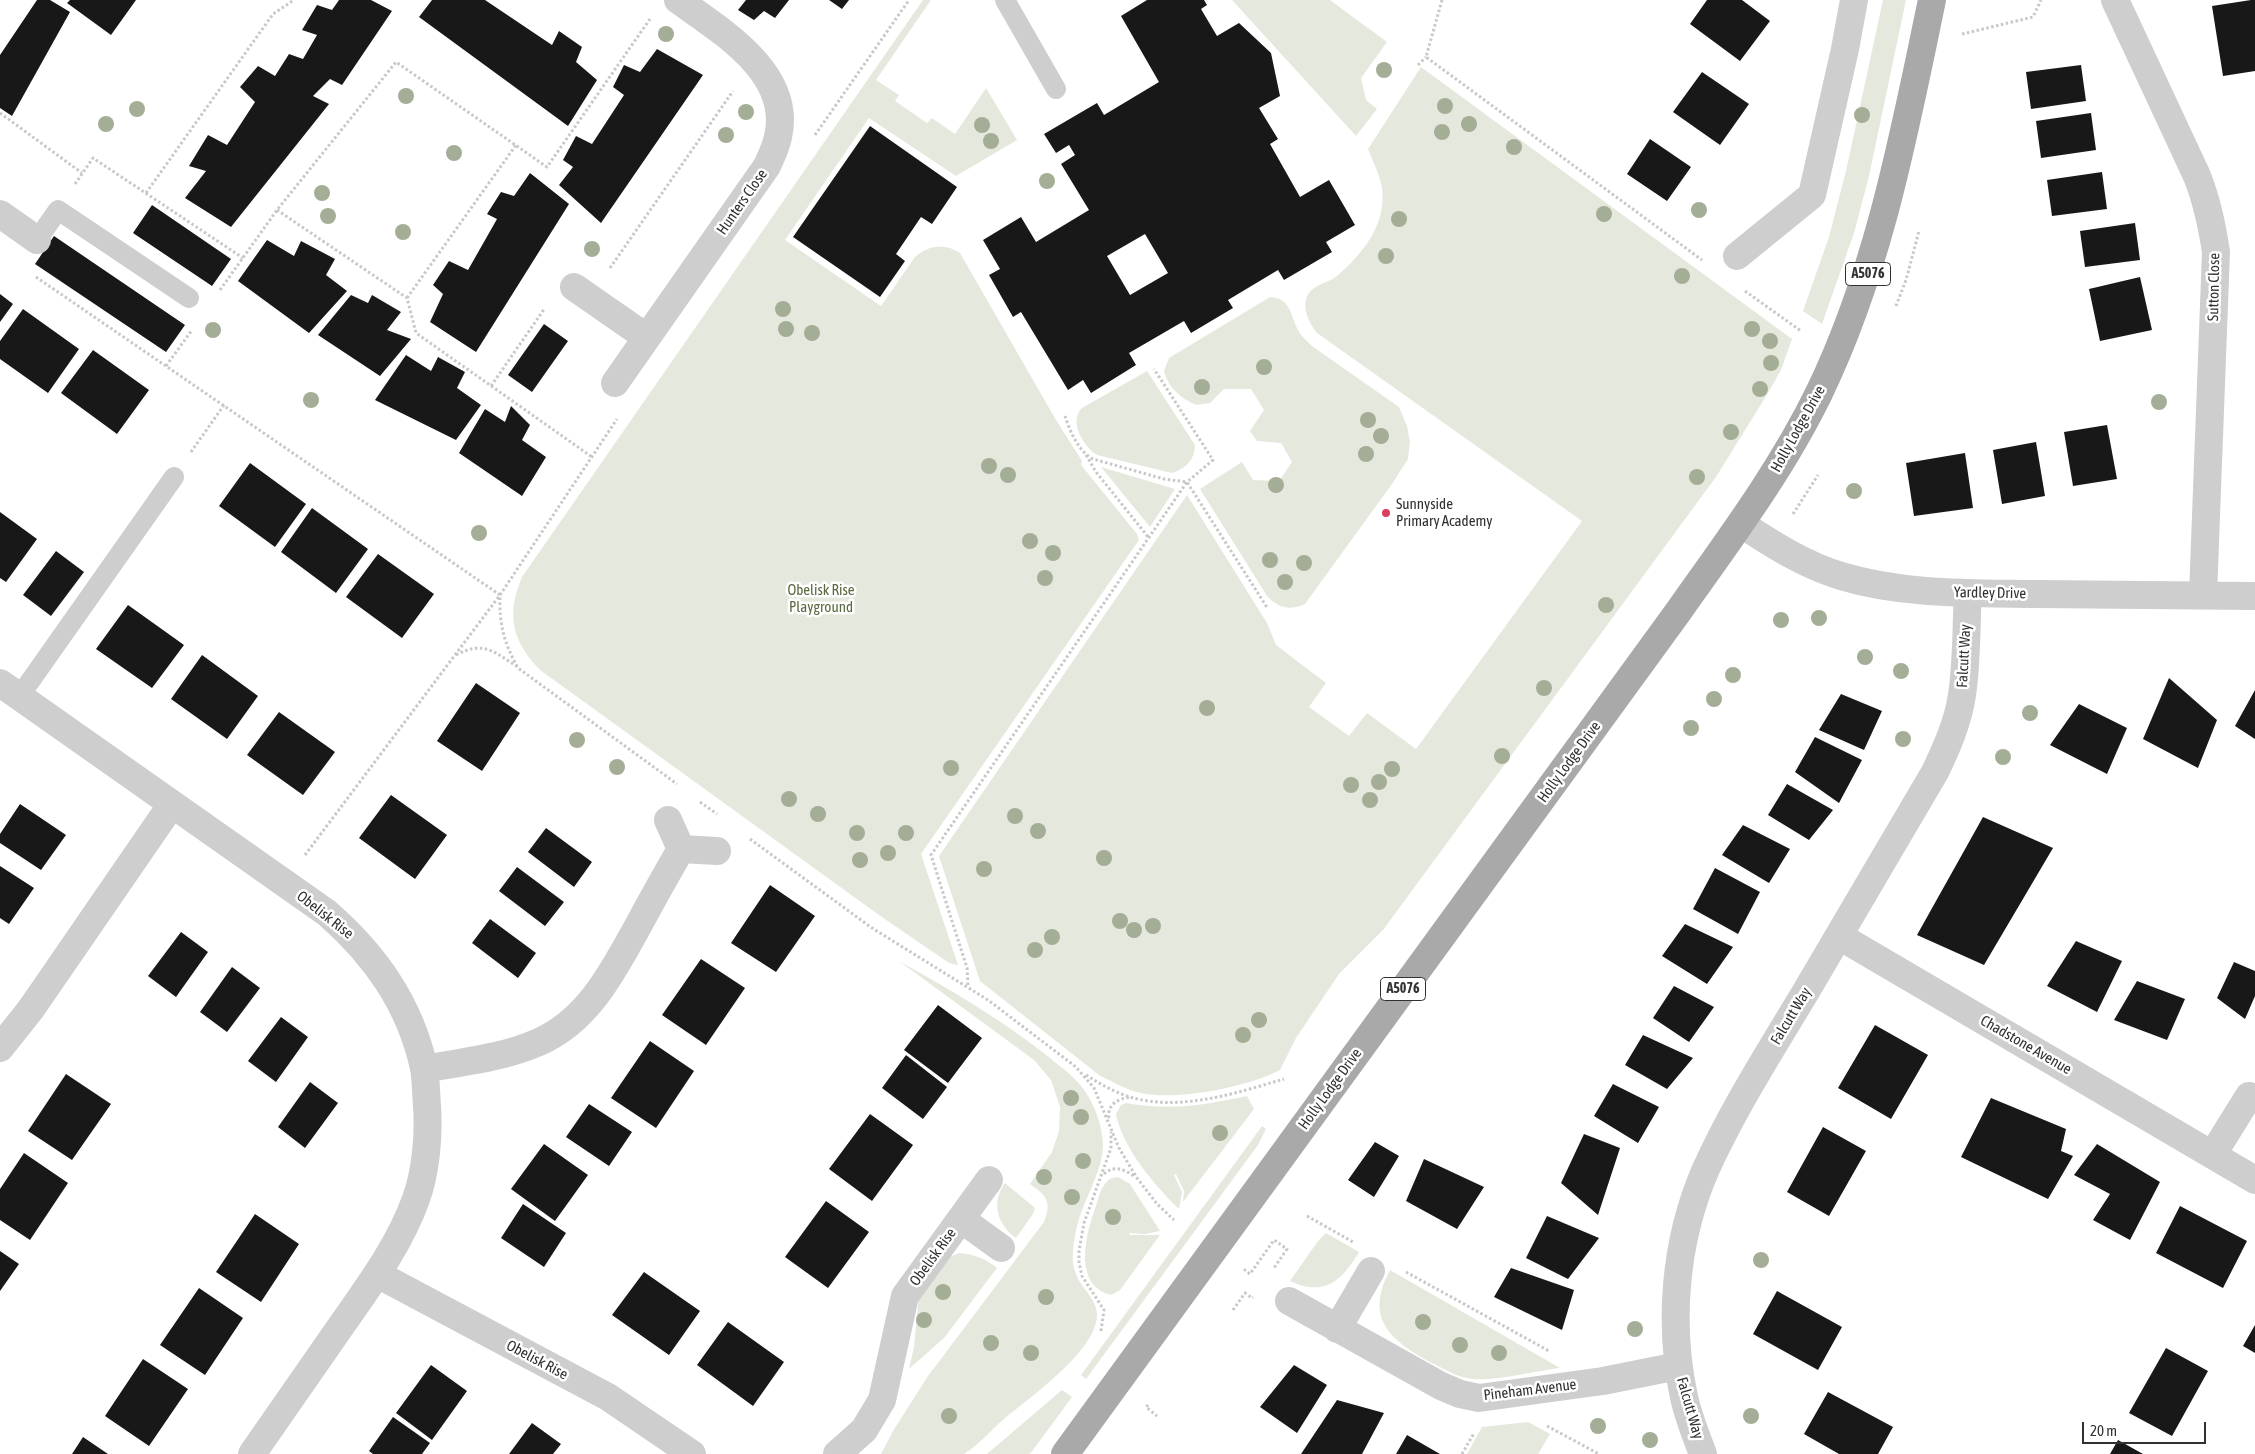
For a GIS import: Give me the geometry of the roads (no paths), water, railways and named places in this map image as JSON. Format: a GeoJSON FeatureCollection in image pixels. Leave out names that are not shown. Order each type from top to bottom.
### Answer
{"type":"FeatureCollection","features":[{"type":"Feature","properties":{"kind":"main road","name":"Holly Lodge Drive"},"geometry":{"type":"LineString","coordinates":[[1064,1454],[1740,524],[1796,436],[1819,393],[1856,307],[1869,271],[1886,211],[1932,0]]}},
{"type":"Feature","properties":{"kind":"street","name":"Hunters Close"},"geometry":{"type":"LineString","coordinates":[[615,383],[767,166],[778,136],[779,107],[771,83],[755,60],[731,38],[678,0]]}},
{"type":"Feature","properties":{"kind":"street"},"geometry":{"type":"LineString","coordinates":[[1737,256],[1812,195],[1845,50],[1854,0]]}},
{"type":"Feature","properties":{"kind":"street","name":"Sutton Close"},"geometry":{"type":"LineString","coordinates":[[2115,0],[2208,203],[2216,252],[2203,595]]}},
{"type":"Feature","properties":{"kind":"street"},"geometry":{"type":"LineString","coordinates":[[0,214],[37,240]]}},
{"type":"Feature","properties":{"kind":"street"},"geometry":{"type":"LineString","coordinates":[[582,292],[646,337]]}},
{"type":"Feature","properties":{"kind":"street","name":"Yardley Drive"},"geometry":{"type":"LineString","coordinates":[[1740,524],[1792,555],[1841,576],[1897,588],[1968,593],[2255,596]]}},
{"type":"Feature","properties":{"kind":"street","name":"Falcutt Way"},"geometry":{"type":"LineString","coordinates":[[1703,1454],[1684,1399],[1678,1366],[1675,1325],[1677,1284],[1683,1245],[1692,1207],[1705,1172],[1761,1066],[1935,772],[1947,747],[1956,723],[1962,694],[1968,593]]}},
{"type":"Feature","properties":{"kind":"street","name":"Obelisk Rise"},"geometry":{"type":"LineString","coordinates":[[10,690],[327,914],[358,941],[374,960],[401,1002],[414,1034],[424,1069],[428,1124],[425,1158],[416,1198],[400,1234],[377,1274],[252,1454]]}},
{"type":"Feature","properties":{"kind":"street"},"geometry":{"type":"LineString","coordinates":[[0,1048],[31,1009],[172,804]]}},
{"type":"Feature","properties":{"kind":"street"},"geometry":{"type":"LineString","coordinates":[[668,820],[680,849]]}},
{"type":"Feature","properties":{"kind":"street"},"geometry":{"type":"LineString","coordinates":[[680,849],[717,851]]}},
{"type":"Feature","properties":{"kind":"street"},"geometry":{"type":"LineString","coordinates":[[424,1069],[520,1050],[540,1042],[562,1029],[580,1014],[597,995],[615,967],[680,849]]}},
{"type":"Feature","properties":{"kind":"street","name":"Chadstone Avenue"},"geometry":{"type":"LineString","coordinates":[[1839,936],[2255,1180]]}},
{"type":"Feature","properties":{"kind":"street"},"geometry":{"type":"LineString","coordinates":[[2213,1154],[2249,1096]]}},
{"type":"Feature","properties":{"kind":"street","name":"Obelisk Rise"},"geometry":{"type":"LineString","coordinates":[[837,1454],[864,1430],[882,1400],[905,1296],[988,1180]]}},
{"type":"Feature","properties":{"kind":"street","name":"Obelisk Rise"},"geometry":{"type":"LineString","coordinates":[[961,1219],[1001,1248]]}},
{"type":"Feature","properties":{"kind":"street"},"geometry":{"type":"LineString","coordinates":[[1337,1329],[1370,1271]]}},
{"type":"Feature","properties":{"kind":"street","name":"Obelisk Rise"},"geometry":{"type":"LineString","coordinates":[[377,1274],[608,1397],[692,1454]]}},
{"type":"Feature","properties":{"kind":"street","name":"Pineham Avenue"},"geometry":{"type":"LineString","coordinates":[[1289,1301],[1441,1386],[1460,1394],[1479,1398],[1603,1380],[1678,1366]]}},
{"type":"Feature","properties":{"kind":"lane"},"geometry":{"type":"LineString","coordinates":[[1005,0],[1056,89]]}},
{"type":"Feature","properties":{"kind":"lane"},"geometry":{"type":"LineString","coordinates":[[37,240],[58,210],[189,298]]}},
{"type":"Feature","properties":{"kind":"lane"},"geometry":{"type":"LineString","coordinates":[[10,690],[174,477]]}},
{"type":"Feature","properties":{"kind":"place","name":"Sunnyside Primary Academy"},"geometry":{"type":"Point","coordinates":[1386,513]}},
{"type":"Feature","properties":{"kind":"park label","name":"Obelisk Rise Playground"},"geometry":{"type":"Point","coordinates":[821,598]}}]}
